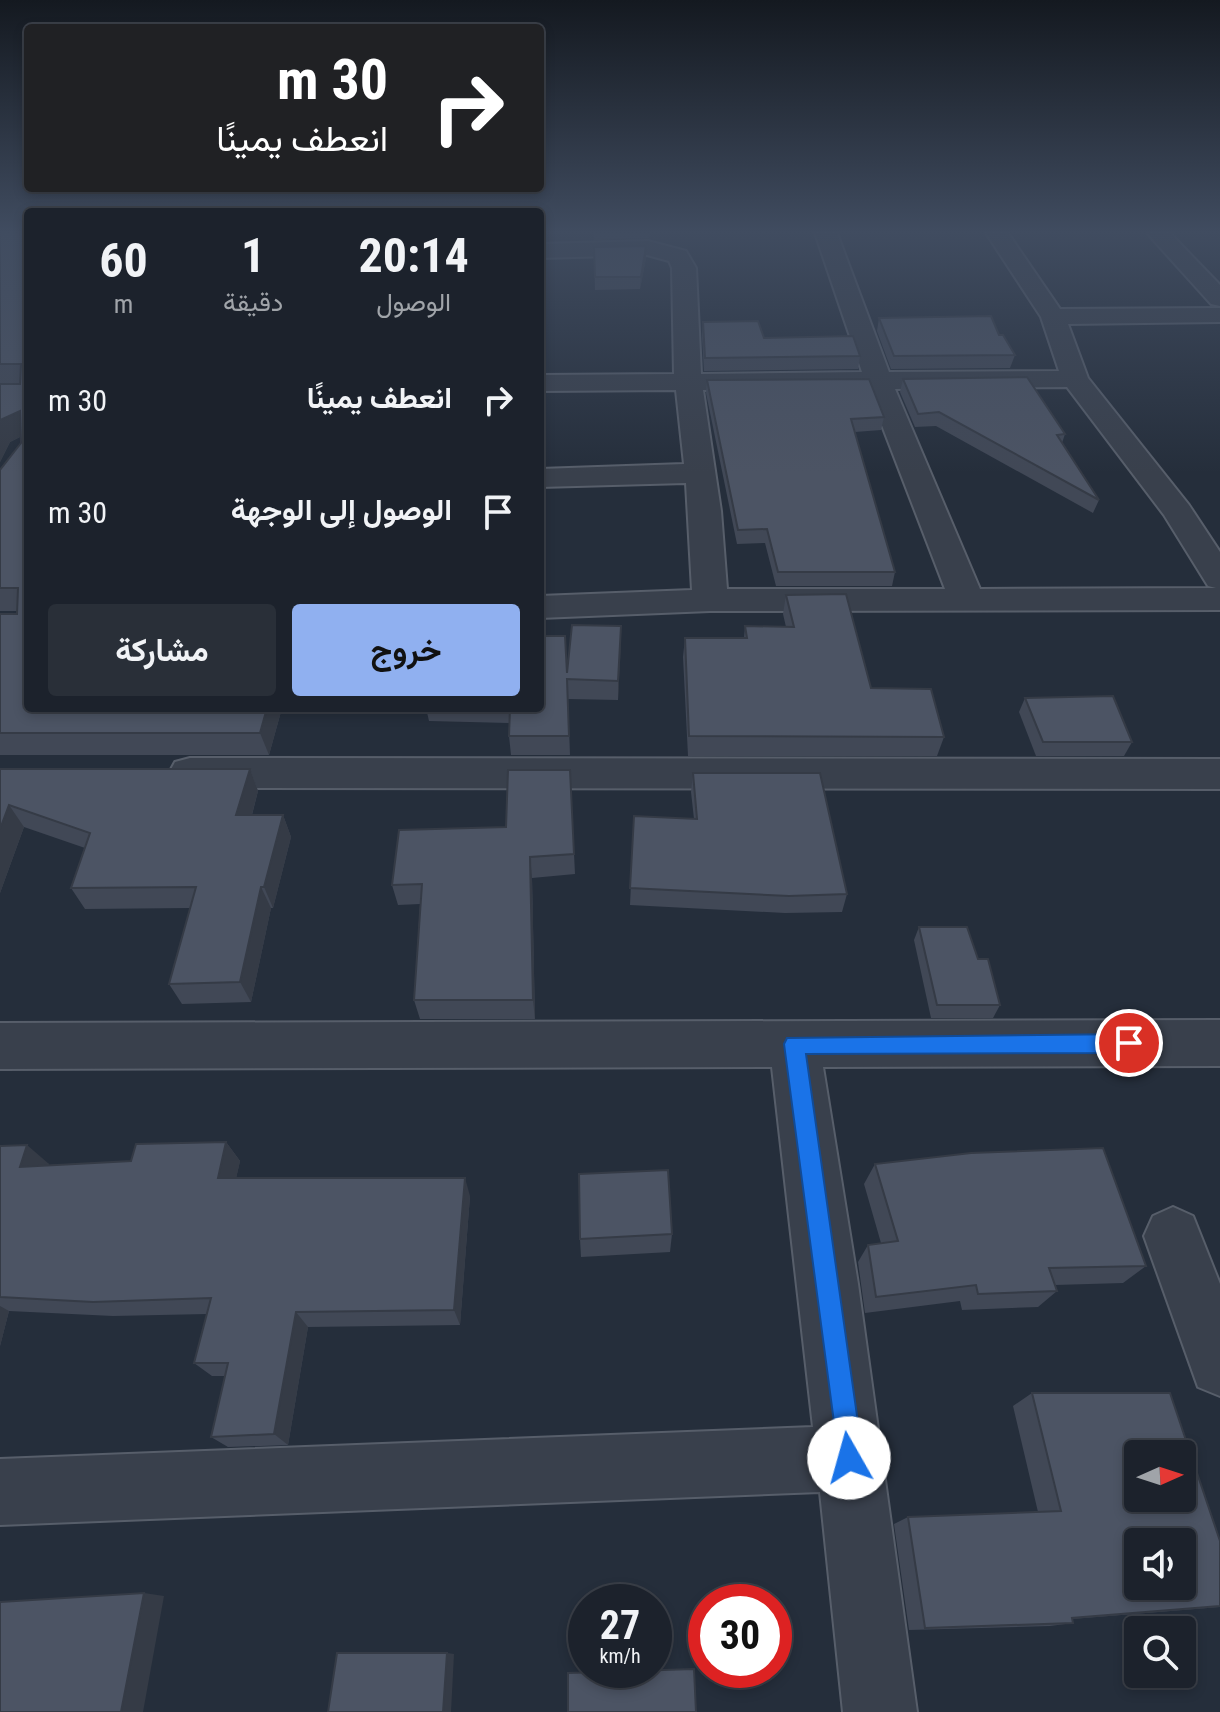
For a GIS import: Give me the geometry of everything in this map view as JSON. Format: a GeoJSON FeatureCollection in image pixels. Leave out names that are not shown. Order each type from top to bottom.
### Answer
{"type":"FeatureCollection","features":[{"type":"Feature","properties":{"kind":"street"},"geometry":{"type":"LineString","coordinates":[[686,313],[688,380],[705,511],[710,600]]}},
{"type":"Feature","properties":{"kind":"street"},"geometry":{"type":"LineString","coordinates":[[854,313],[878,380],[967,600]]}},
{"type":"Feature","properties":{"kind":"street"},"geometry":{"type":"LineString","coordinates":[[1050,313],[1075,379],[1178,512],[1220,579]]}},
{"type":"Feature","properties":{"kind":"street"},"geometry":{"type":"LineString","coordinates":[[1053,317],[1220,315]]}},
{"type":"Feature","properties":{"kind":"street"},"geometry":{"type":"LineString","coordinates":[[544,383],[1075,379]]}},
{"type":"Feature","properties":{"kind":"street"},"geometry":{"type":"LineString","coordinates":[[544,478],[699,473]]}},
{"type":"Feature","properties":{"kind":"street"},"geometry":{"type":"LineString","coordinates":[[1178,512],[1220,513]]}},
{"type":"Feature","properties":{"kind":"street"},"geometry":{"type":"LineString","coordinates":[[544,607],[710,600],[1220,599]]}},
{"type":"Feature","properties":{"kind":"street"},"geometry":{"type":"LineString","coordinates":[[158,773],[1220,774]]}},
{"type":"Feature","properties":{"kind":"street"},"geometry":{"type":"LineString","coordinates":[[1,1049],[1220,1043]]}},
{"type":"Feature","properties":{"kind":"street"},"geometry":{"type":"LineString","coordinates":[[794,1044],[880,1712]]}},
{"type":"Feature","properties":{"kind":"street"},"geometry":{"type":"LineString","coordinates":[[1173,1236],[1220,1365]]}},
{"type":"Feature","properties":{"kind":"street"},"geometry":{"type":"LineString","coordinates":[[0,1492],[849,1458]]}},
{"type":"Feature","properties":{"kind":"building"},"geometry":{"type":"Polygon","coordinates":[[[0,313],[24,313],[24,712],[266,712],[260,733],[0,733],[0,614],[17,614],[18,588],[0,588],[0,470],[21,443],[20,411],[0,420],[0,384],[20,384],[21,364],[0,364],[0,313]]]}},
{"type":"Feature","properties":{"kind":"building"},"geometry":{"type":"Polygon","coordinates":[[[991,316],[999,335],[1003,335],[1015,355],[894,356],[879,318],[991,316]]]}},
{"type":"Feature","properties":{"kind":"building"},"geometry":{"type":"Polygon","coordinates":[[[758,321],[764,338],[853,336],[860,356],[705,358],[703,322],[758,321]]]}},
{"type":"Feature","properties":{"kind":"building"},"geometry":{"type":"Polygon","coordinates":[[[1027,377],[1065,434],[1057,435],[1099,500],[939,412],[918,414],[903,379],[1027,377]]]}},
{"type":"Feature","properties":{"kind":"building"},"geometry":{"type":"Polygon","coordinates":[[[869,379],[884,417],[851,419],[895,572],[778,572],[767,529],[738,530],[707,380],[869,379]]]}},
{"type":"Feature","properties":{"kind":"building"},"geometry":{"type":"Polygon","coordinates":[[[846,594],[871,688],[931,689],[944,737],[689,736],[685,638],[747,638],[745,626],[794,627],[786,595],[846,594]]]}},
{"type":"Feature","properties":{"kind":"building"},"geometry":{"type":"Polygon","coordinates":[[[572,625],[621,626],[618,681],[567,679],[569,736],[509,736],[510,712],[544,712],[544,636],[565,636],[567,673],[572,625]]]}},
{"type":"Feature","properties":{"kind":"building"},"geometry":{"type":"Polygon","coordinates":[[[1113,696],[1132,742],[1043,742],[1025,698],[1113,696]]]}},
{"type":"Feature","properties":{"kind":"building"},"geometry":{"type":"Polygon","coordinates":[[[0,769],[250,769],[236,815],[283,815],[264,887],[261,887],[240,982],[169,984],[196,887],[71,888],[90,833],[9,805],[0,829],[0,769]]]}},
{"type":"Feature","properties":{"kind":"building"},"geometry":{"type":"Polygon","coordinates":[[[508,770],[570,770],[574,854],[530,857],[533,1000],[414,1000],[422,884],[392,885],[399,830],[506,827],[508,770]]]}},
{"type":"Feature","properties":{"kind":"building"},"geometry":{"type":"Polygon","coordinates":[[[693,773],[820,773],[847,894],[789,896],[630,888],[634,816],[697,819],[693,773]]]}},
{"type":"Feature","properties":{"kind":"building"},"geometry":{"type":"Polygon","coordinates":[[[919,927],[967,927],[978,959],[988,959],[1000,1005],[937,1005],[919,927]]]}},
{"type":"Feature","properties":{"kind":"building"},"geometry":{"type":"Polygon","coordinates":[[[226,1142],[218,1178],[465,1178],[454,1310],[296,1312],[274,1434],[211,1437],[228,1363],[194,1363],[211,1298],[93,1302],[0,1297],[0,1146],[27,1145],[20,1167],[131,1161],[136,1144],[226,1142]]]}},
{"type":"Feature","properties":{"kind":"building"},"geometry":{"type":"Polygon","coordinates":[[[1103,1148],[1146,1266],[1049,1268],[1057,1291],[978,1294],[976,1285],[876,1297],[868,1245],[898,1241],[875,1164],[971,1153],[1103,1148]]]}},
{"type":"Feature","properties":{"kind":"building"},"geometry":{"type":"Polygon","coordinates":[[[668,1170],[672,1234],[580,1239],[579,1174],[668,1170]]]}},
{"type":"Feature","properties":{"kind":"building"},"geometry":{"type":"Polygon","coordinates":[[[1032,1393],[1170,1393],[1186,1440],[1124,1440],[1124,1512],[1196,1512],[1196,1470],[1220,1541],[1220,1606],[1072,1618],[1073,1623],[925,1628],[908,1517],[1061,1511],[1032,1393]]]}},
{"type":"Feature","properties":{"kind":"building"},"geometry":{"type":"Polygon","coordinates":[[[144,1593],[121,1712],[0,1712],[0,1602],[144,1593]]]}},
{"type":"Feature","properties":{"kind":"building"},"geometry":{"type":"Polygon","coordinates":[[[337,1653],[447,1653],[443,1712],[328,1712],[337,1653]]]}},
{"type":"Feature","properties":{"kind":"building"},"geometry":{"type":"Polygon","coordinates":[[[688,1669],[688,1688],[695,1688],[696,1712],[568,1712],[568,1688],[672,1688],[672,1670],[688,1669]]]}},
{"type":"Feature","properties":{"kind":"route"},"geometry":{"type":"LineString","coordinates":[[849,1458],[794,1044],[1129,1043]]}}]}
